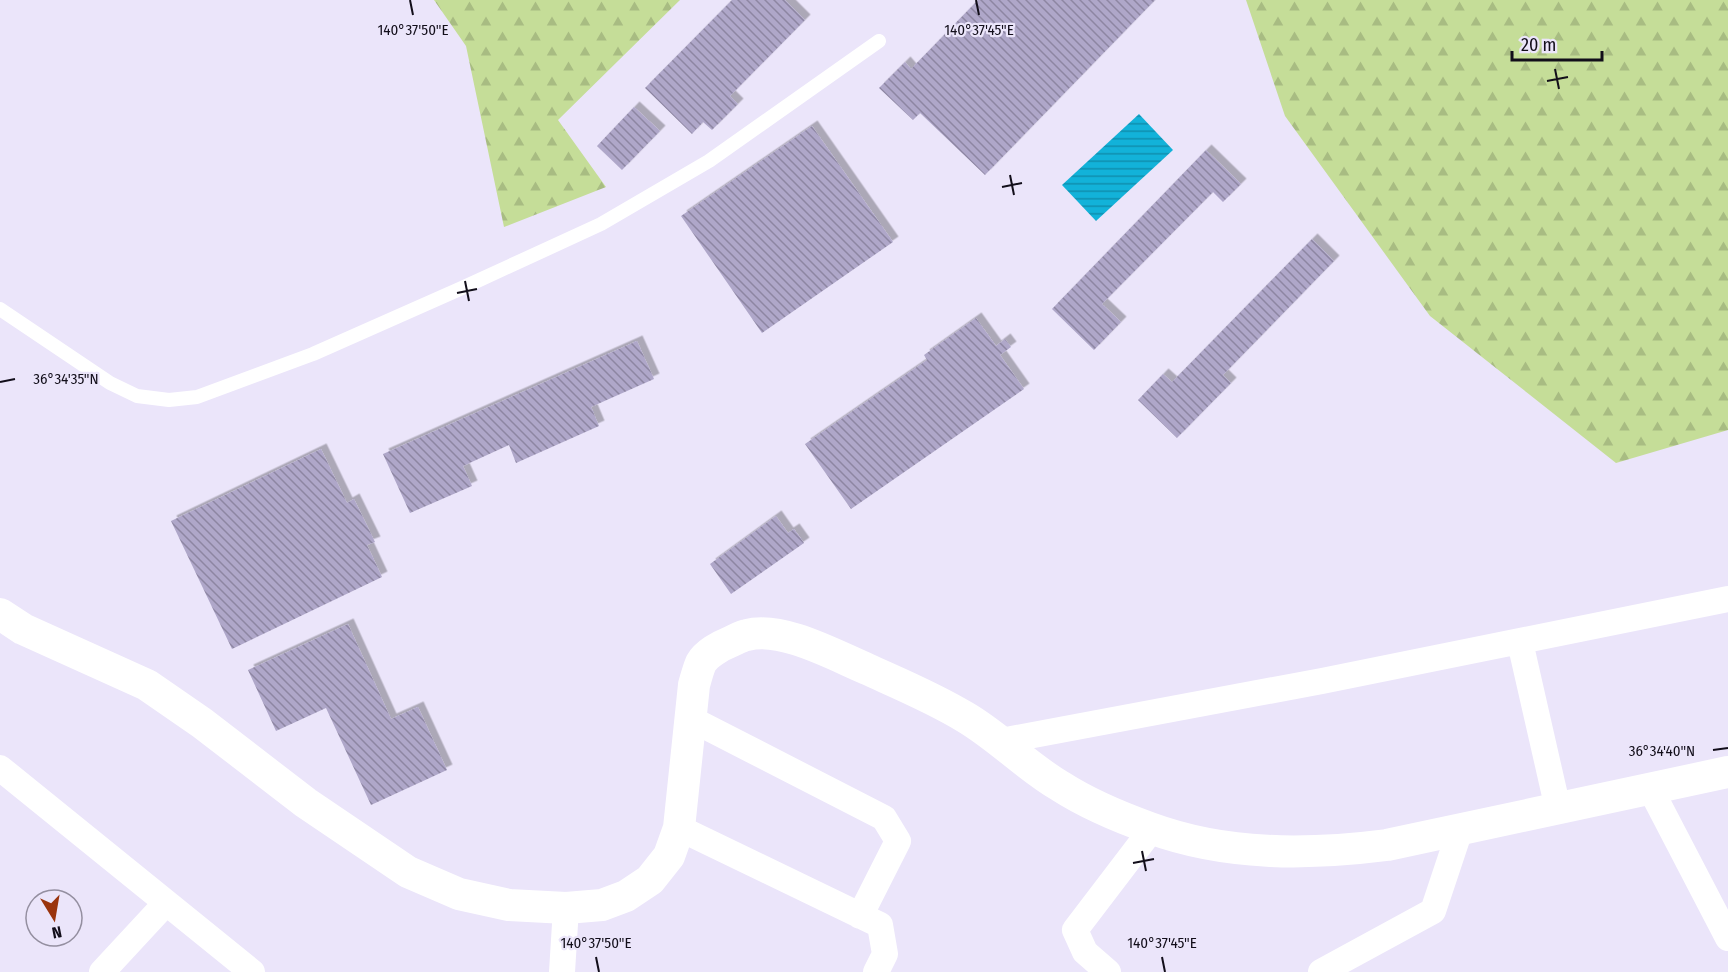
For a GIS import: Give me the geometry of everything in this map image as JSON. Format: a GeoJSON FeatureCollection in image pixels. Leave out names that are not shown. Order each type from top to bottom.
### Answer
{"type":"FeatureCollection","features":[{"type":"Feature","properties":{"kind":"street"},"geometry":{"type":"LineString","coordinates":[[1001,741],[1520,642],[1728,599]]}},
{"type":"Feature","properties":{"kind":"street"},"geometry":{"type":"LineString","coordinates":[[0,614],[23,629],[147,685],[202,723],[306,803],[408,872],[459,894],[509,905],[566,908],[602,905],[626,896],[650,880],[669,856],[679,828],[694,685],[702,662],[721,645],[748,635],[780,635],[813,645],[920,693],[965,717],[1001,741],[1059,786],[1106,812],[1193,842],[1223,847],[1283,852],[1336,852],[1387,845],[1728,772]]}},
{"type":"Feature","properties":{"kind":"street"},"geometry":{"type":"LineString","coordinates":[[1520,642],[1558,809]]}},
{"type":"Feature","properties":{"kind":"street"},"geometry":{"type":"LineString","coordinates":[[691,719],[884,818],[898,841],[860,916]]}},
{"type":"Feature","properties":{"kind":"street"},"geometry":{"type":"LineString","coordinates":[[0,768],[252,972]]}},
{"type":"Feature","properties":{"kind":"street"},"geometry":{"type":"LineString","coordinates":[[1651,790],[1727,935]]}},
{"type":"Feature","properties":{"kind":"street"},"geometry":{"type":"LineString","coordinates":[[679,828],[880,925],[885,954],[876,972]]}},
{"type":"Feature","properties":{"kind":"street"},"geometry":{"type":"LineString","coordinates":[[1108,972],[1085,952],[1075,930],[1152,829]]}},
{"type":"Feature","properties":{"kind":"street"},"geometry":{"type":"LineString","coordinates":[[1321,972],[1433,911],[1460,830]]}},
{"type":"Feature","properties":{"kind":"street"},"geometry":{"type":"LineString","coordinates":[[102,972],[166,903]]}},
{"type":"Feature","properties":{"kind":"street"},"geometry":{"type":"LineString","coordinates":[[562,972],[566,908]]}},
{"type":"Feature","properties":{"kind":"lane"},"geometry":{"type":"LineString","coordinates":[[0,309],[110,383],[136,396],[169,400],[197,397],[313,354],[601,224],[709,161],[879,41]]}},
{"type":"Feature","properties":{"kind":"green space"},"geometry":{"type":"Polygon","coordinates":[[[434,0],[680,0],[558,120],[606,187],[504,227],[466,46],[434,0]]]}},
{"type":"Feature","properties":{"kind":"green space"},"geometry":{"type":"Polygon","coordinates":[[[1246,0],[1728,0],[1728,430],[1616,463],[1430,316],[1285,116],[1246,0]]]}},
{"type":"Feature","properties":{"kind":"water"},"geometry":{"type":"Polygon","coordinates":[[[1139,114],[1173,150],[1096,221],[1062,185],[1139,114]]]}},
{"type":"Feature","properties":{"kind":"building"},"geometry":{"type":"Polygon","coordinates":[[[732,0],[785,0],[805,20],[730,96],[738,104],[712,130],[703,122],[692,134],[645,88],[732,0]]]}},
{"type":"Feature","properties":{"kind":"building"},"geometry":{"type":"Polygon","coordinates":[[[978,0],[1155,0],[985,175],[920,113],[913,120],[879,88],[905,62],[911,69],[978,0]]]}},
{"type":"Feature","properties":{"kind":"building"},"geometry":{"type":"Polygon","coordinates":[[[634,107],[660,131],[622,170],[597,146],[634,107]]]}},
{"type":"Feature","properties":{"kind":"building"},"geometry":{"type":"Polygon","coordinates":[[[812,126],[893,242],[762,333],[681,216],[812,126]]]}},
{"type":"Feature","properties":{"kind":"building"},"geometry":{"type":"Polygon","coordinates":[[[1206,150],[1241,184],[1223,202],[1213,192],[1102,304],[1121,322],[1094,350],[1052,309],[1206,150]]]}},
{"type":"Feature","properties":{"kind":"building"},"geometry":{"type":"Polygon","coordinates":[[[1312,239],[1334,261],[1223,375],[1231,383],[1177,438],[1138,400],[1163,374],[1172,382],[1312,239]]]}},
{"type":"Feature","properties":{"kind":"building"},"geometry":{"type":"Polygon","coordinates":[[[976,318],[996,346],[1005,339],[1011,347],[1000,355],[1024,389],[851,509],[805,444],[927,360],[924,355],[976,318]]]}},
{"type":"Feature","properties":{"kind":"building"},"geometry":{"type":"Polygon","coordinates":[[[637,341],[654,379],[591,407],[599,426],[516,463],[509,445],[463,466],[472,486],[410,513],[383,454],[637,341]]]}},
{"type":"Feature","properties":{"kind":"building"},"geometry":{"type":"Polygon","coordinates":[[[321,449],[347,503],[354,499],[375,542],[367,545],[382,577],[232,649],[171,521],[321,449]]]}},
{"type":"Feature","properties":{"kind":"building"},"geometry":{"type":"Polygon","coordinates":[[[776,516],[788,533],[794,529],[804,543],[731,594],[710,564],[776,516]]]}},
{"type":"Feature","properties":{"kind":"building"},"geometry":{"type":"Polygon","coordinates":[[[348,624],[391,719],[418,707],[447,770],[371,805],[326,708],[276,731],[248,670],[348,624]]]}}]}
